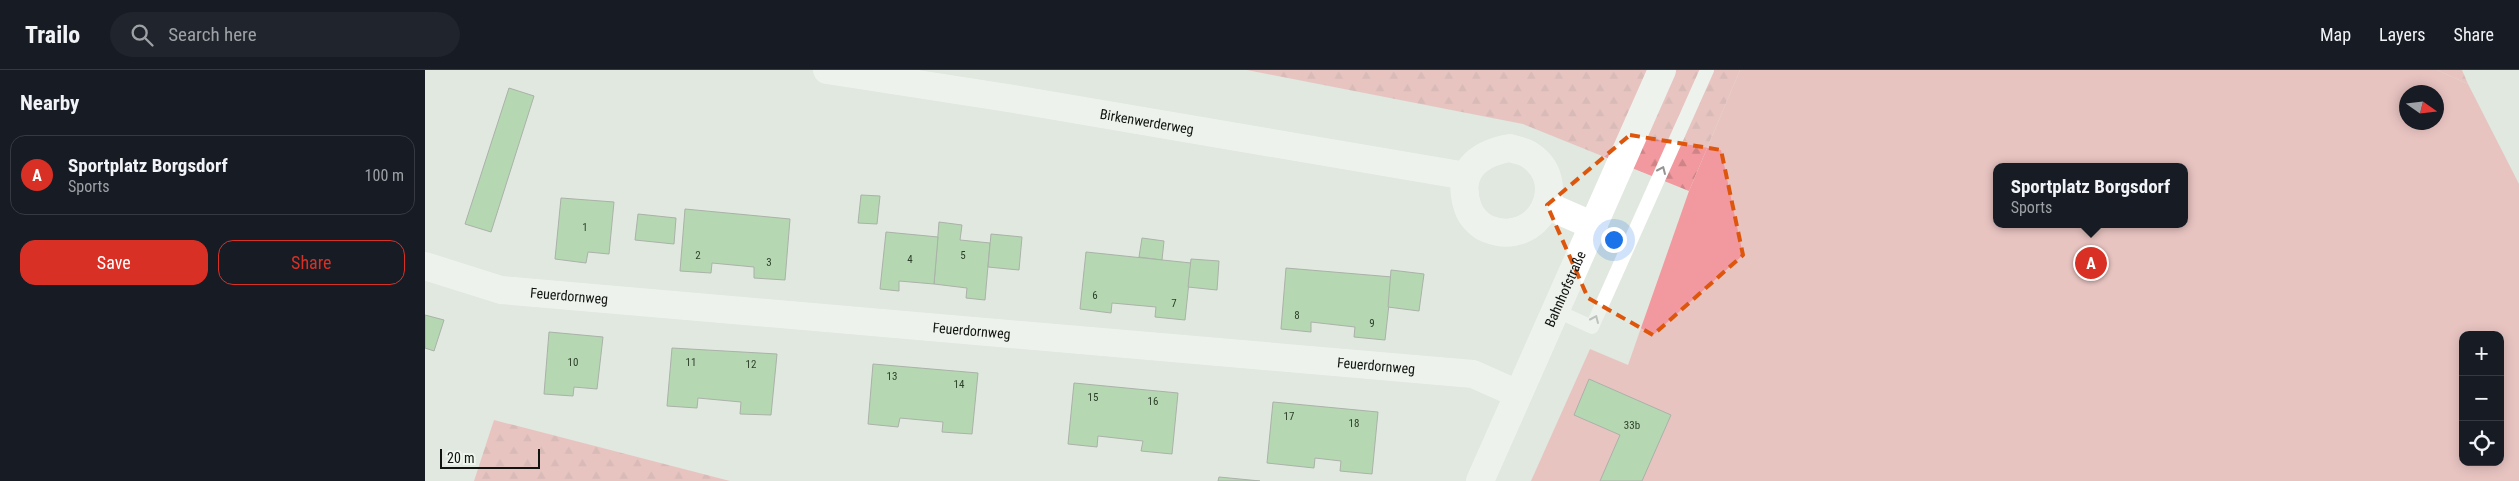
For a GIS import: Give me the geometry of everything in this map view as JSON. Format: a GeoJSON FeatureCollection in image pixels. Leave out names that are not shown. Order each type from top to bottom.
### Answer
{"type":"FeatureCollection","features":[{"type":"Feature","properties":{"kind":"street","name":"Birkenwerderweg"},"geometry":{"type":"LineString","coordinates":[[827,70],[1014,98],[1466,176]]}},
{"type":"Feature","properties":{"kind":"street","name":"Bahnhofstraße"},"geometry":{"type":"LineString","coordinates":[[1480,481],[1662,70]]}},
{"type":"Feature","properties":{"kind":"street"},"geometry":{"type":"LineString","coordinates":[[1510,148],[1528,154],[1544,170],[1551,207],[1538,219],[1518,232],[1498,233],[1484,228],[1470,214],[1464,196],[1466,176],[1476,161],[1489,152],[1510,148]]}},
{"type":"Feature","properties":{"kind":"street"},"geometry":{"type":"LineString","coordinates":[[1551,207],[1594,226]]}},
{"type":"Feature","properties":{"kind":"street","name":"Feuerdornweg"},"geometry":{"type":"LineString","coordinates":[[425,266],[501,290],[1473,374],[1518,394]]}},
{"type":"Feature","properties":{"kind":"lane"},"geometry":{"type":"LineString","coordinates":[[1555,310],[1592,327],[1707,70]]}},
{"type":"Feature","properties":{"kind":"highlighted area"},"geometry":{"type":"Polygon","coordinates":[[[1630,135],[1721,150],[1743,255],[1653,335],[1588,298],[1547,205],[1630,135]]]}},
{"type":"Feature","properties":{"kind":"green space"},"geometry":{"type":"Polygon","coordinates":[[[1247,70],[1740,70],[1689,191],[1523,124],[1247,70]]]}},
{"type":"Feature","properties":{"kind":"green space"},"geometry":{"type":"Polygon","coordinates":[[[1740,70],[2437,70],[2468,84],[2519,184],[2519,481],[1531,481],[1590,349],[1628,365],[1689,191],[1740,70]]]}},
{"type":"Feature","properties":{"kind":"green space"},"geometry":{"type":"Polygon","coordinates":[[[2437,70],[2462,70],[2468,84],[2437,70]]]}},
{"type":"Feature","properties":{"kind":"green space"},"geometry":{"type":"Polygon","coordinates":[[[494,420],[730,481],[474,481],[494,420]]]}},
{"type":"Feature","properties":{"kind":"building"},"geometry":{"type":"Polygon","coordinates":[[[509,88],[534,96],[491,232],[465,224],[509,88]]]}},
{"type":"Feature","properties":{"kind":"building"},"geometry":{"type":"Polygon","coordinates":[[[861,195],[880,196],[877,224],[858,223],[861,195]]]}},
{"type":"Feature","properties":{"kind":"building"},"geometry":{"type":"Polygon","coordinates":[[[561,198],[614,202],[609,254],[588,252],[586,263],[555,259],[561,198]]]}},
{"type":"Feature","properties":{"kind":"building"},"geometry":{"type":"Polygon","coordinates":[[[685,209],[790,219],[785,280],[754,278],[754,267],[712,263],[711,273],[680,271],[685,209]]]}},
{"type":"Feature","properties":{"kind":"building"},"geometry":{"type":"Polygon","coordinates":[[[638,214],[676,218],[674,244],[635,240],[638,214]]]}},
{"type":"Feature","properties":{"kind":"building"},"geometry":{"type":"Polygon","coordinates":[[[939,222],[962,225],[960,240],[990,243],[985,300],[966,298],[967,288],[934,284],[939,222]]]}},
{"type":"Feature","properties":{"kind":"building"},"geometry":{"type":"Polygon","coordinates":[[[886,232],[938,237],[934,284],[899,281],[899,291],[880,289],[886,232]]]}},
{"type":"Feature","properties":{"kind":"building"},"geometry":{"type":"Polygon","coordinates":[[[991,234],[1022,237],[1019,270],[988,267],[991,234]]]}},
{"type":"Feature","properties":{"kind":"building"},"geometry":{"type":"Polygon","coordinates":[[[1142,238],[1164,241],[1162,260],[1139,257],[1142,238]]]}},
{"type":"Feature","properties":{"kind":"building"},"geometry":{"type":"Polygon","coordinates":[[[1086,252],[1191,263],[1185,320],[1155,317],[1156,307],[1112,303],[1111,313],[1080,309],[1086,252]]]}},
{"type":"Feature","properties":{"kind":"building"},"geometry":{"type":"Polygon","coordinates":[[[1191,259],[1219,261],[1217,290],[1188,287],[1191,259]]]}},
{"type":"Feature","properties":{"kind":"building"},"geometry":{"type":"Polygon","coordinates":[[[1286,268],[1392,277],[1385,340],[1354,337],[1355,327],[1311,322],[1311,332],[1281,329],[1286,268]]]}},
{"type":"Feature","properties":{"kind":"building"},"geometry":{"type":"Polygon","coordinates":[[[1391,270],[1424,274],[1419,311],[1388,307],[1391,270]]]}},
{"type":"Feature","properties":{"kind":"building"},"geometry":{"type":"Polygon","coordinates":[[[425,315],[444,320],[434,351],[425,348],[425,315]]]}},
{"type":"Feature","properties":{"kind":"building"},"geometry":{"type":"Polygon","coordinates":[[[549,332],[603,337],[597,389],[574,387],[573,396],[544,394],[549,332]]]}},
{"type":"Feature","properties":{"kind":"building"},"geometry":{"type":"Polygon","coordinates":[[[672,348],[777,354],[771,415],[740,414],[741,402],[698,398],[697,408],[667,406],[672,348]]]}},
{"type":"Feature","properties":{"kind":"building"},"geometry":{"type":"Polygon","coordinates":[[[873,364],[978,373],[972,434],[942,432],[943,422],[900,418],[898,427],[868,424],[873,364]]]}},
{"type":"Feature","properties":{"kind":"building"},"geometry":{"type":"Polygon","coordinates":[[[1589,379],[1671,415],[1642,481],[1600,481],[1620,435],[1574,415],[1589,379]]]}},
{"type":"Feature","properties":{"kind":"building"},"geometry":{"type":"Polygon","coordinates":[[[1074,383],[1178,393],[1172,454],[1141,451],[1143,441],[1098,436],[1097,447],[1068,444],[1074,383]]]}},
{"type":"Feature","properties":{"kind":"building"},"geometry":{"type":"Polygon","coordinates":[[[1273,402],[1378,412],[1372,474],[1340,471],[1341,461],[1315,458],[1314,468],[1267,463],[1273,402]]]}},
{"type":"Feature","properties":{"kind":"building"},"geometry":{"type":"Polygon","coordinates":[[[1219,477],[1260,481],[1218,481],[1219,477]]]}},
{"type":"Feature","properties":{"kind":"place","name":"Sportplatz Borgsdorf"},"geometry":{"type":"Point","coordinates":[2091,263]}}]}
